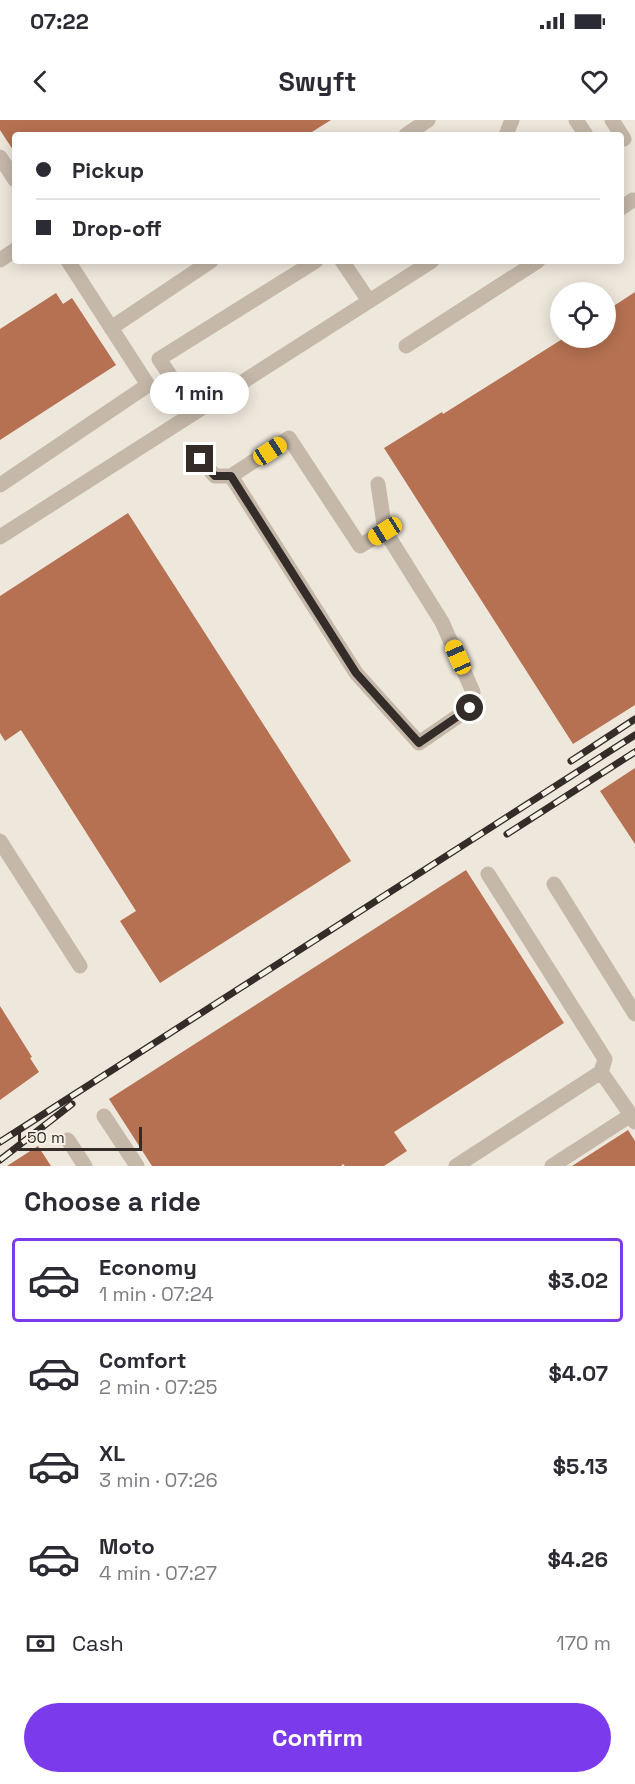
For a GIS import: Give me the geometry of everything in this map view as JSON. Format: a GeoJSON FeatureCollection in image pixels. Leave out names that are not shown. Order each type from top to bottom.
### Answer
{"type":"FeatureCollection","features":[{"type":"Feature","properties":{"kind":"street"},"geometry":{"type":"LineString","coordinates":[[410,132],[428,120]]}},
{"type":"Feature","properties":{"kind":"street"},"geometry":{"type":"LineString","coordinates":[[612,120],[623,132]]}},
{"type":"Feature","properties":{"kind":"street"},"geometry":{"type":"LineString","coordinates":[[0,157],[12,175]]}},
{"type":"Feature","properties":{"kind":"street"},"geometry":{"type":"LineString","coordinates":[[0,485],[148,385],[70,264]]}},
{"type":"Feature","properties":{"kind":"street"},"geometry":{"type":"LineString","coordinates":[[111,327],[206,264]]}},
{"type":"Feature","properties":{"kind":"street"},"geometry":{"type":"LineString","coordinates":[[138,369],[159,359],[311,264]]}},
{"type":"Feature","properties":{"kind":"street"},"geometry":{"type":"LineString","coordinates":[[344,264],[369,301]]}},
{"type":"Feature","properties":{"kind":"street"},"geometry":{"type":"LineString","coordinates":[[0,537],[427,264]]}},
{"type":"Feature","properties":{"kind":"street"},"geometry":{"type":"LineString","coordinates":[[406,346],[533,264]]}},
{"type":"Feature","properties":{"kind":"street"},"geometry":{"type":"LineString","coordinates":[[159,359],[195,412]]}},
{"type":"Feature","properties":{"kind":"street"},"geometry":{"type":"LineString","coordinates":[[200,459],[215,476],[231,476],[289,438],[360,546],[385,531]]}},
{"type":"Feature","properties":{"kind":"street"},"geometry":{"type":"LineString","coordinates":[[231,476],[356,673],[419,743],[470,708],[473,692],[442,622],[385,531],[378,484]]}},
{"type":"Feature","properties":{"kind":"street"},"geometry":{"type":"LineString","coordinates":[[0,842],[80,966]]}},
{"type":"Feature","properties":{"kind":"street"},"geometry":{"type":"LineString","coordinates":[[456,1166],[601,1072],[605,1059],[488,874]]}},
{"type":"Feature","properties":{"kind":"street"},"geometry":{"type":"LineString","coordinates":[[554,884],[635,1014]]}},
{"type":"Feature","properties":{"kind":"street"},"geometry":{"type":"LineString","coordinates":[[552,1166],[633,1118],[601,1072]]}},
{"type":"Feature","properties":{"kind":"street"},"geometry":{"type":"LineString","coordinates":[[104,1116],[137,1166]]}},
{"type":"Feature","properties":{"kind":"street"},"geometry":{"type":"LineString","coordinates":[[68,1140],[85,1166]]}},
{"type":"Feature","properties":{"kind":"building"},"geometry":{"type":"Polygon","coordinates":[[[0,120],[331,120],[312,132],[12,132],[12,148],[0,130],[0,120]]]}},
{"type":"Feature","properties":{"kind":"building"},"geometry":{"type":"Polygon","coordinates":[[[635,292],[635,705],[573,744],[384,448],[550,347],[616,348],[616,304],[635,292]]]}},
{"type":"Feature","properties":{"kind":"building"},"geometry":{"type":"Polygon","coordinates":[[[56,293],[63,304],[72,298],[116,365],[0,440],[0,329],[56,293]]]}},
{"type":"Feature","properties":{"kind":"building"},"geometry":{"type":"Polygon","coordinates":[[[128,513],[351,861],[160,983],[120,921],[136,911],[21,730],[5,741],[0,733],[0,596],[128,513]]]}},
{"type":"Feature","properties":{"kind":"building"},"geometry":{"type":"Polygon","coordinates":[[[635,768],[635,844],[600,791],[635,768]]]}},
{"type":"Feature","properties":{"kind":"building"},"geometry":{"type":"Polygon","coordinates":[[[466,870],[564,1023],[394,1132],[407,1151],[384,1166],[345,1166],[343,1164],[341,1166],[152,1166],[109,1099],[466,870]]]}},
{"type":"Feature","properties":{"kind":"building"},"geometry":{"type":"Polygon","coordinates":[[[0,1006],[39,1072],[0,1100],[0,1006]]]}},
{"type":"Feature","properties":{"kind":"building"},"geometry":{"type":"Polygon","coordinates":[[[628,1130],[635,1141],[635,1166],[572,1166],[628,1130]]]}},
{"type":"Feature","properties":{"kind":"building"},"geometry":{"type":"Polygon","coordinates":[[[38,1146],[51,1166],[7,1166],[38,1146]]]}},
{"type":"Feature","properties":{"kind":"railway"},"geometry":{"type":"LineString","coordinates":[[571,761],[635,719]]}},
{"type":"Feature","properties":{"kind":"railway"},"geometry":{"type":"LineString","coordinates":[[0,1142],[635,735]]}},
{"type":"Feature","properties":{"kind":"railway"},"geometry":{"type":"LineString","coordinates":[[507,834],[635,752]]}},
{"type":"Feature","properties":{"kind":"railway"},"geometry":{"type":"LineString","coordinates":[[0,1160],[72,1104]]}},
{"type":"Feature","properties":{"kind":"route"},"geometry":{"type":"LineString","coordinates":[[200,459],[215,476],[231,476],[356,673],[419,743],[470,708]]}}]}
